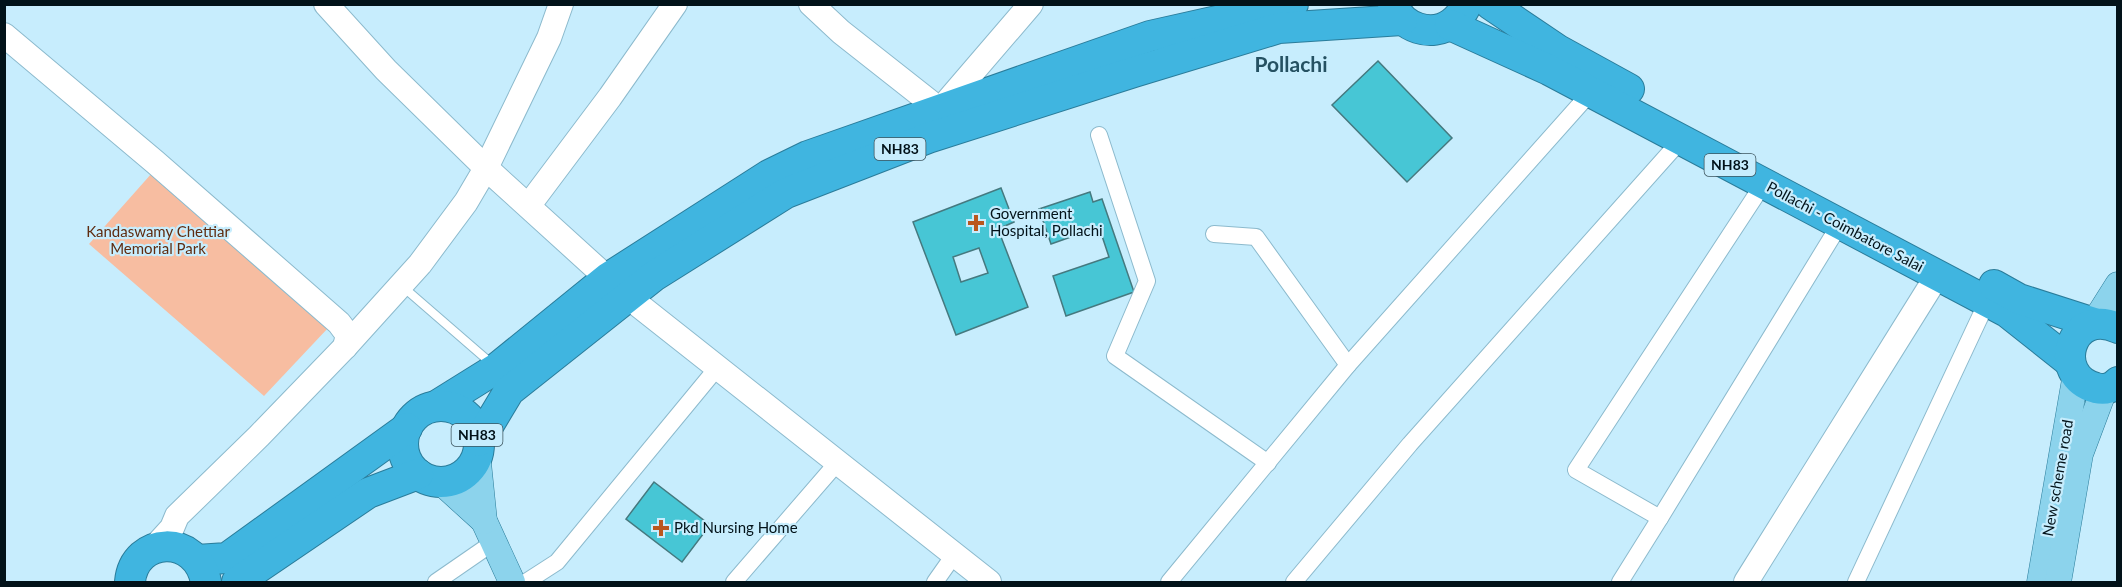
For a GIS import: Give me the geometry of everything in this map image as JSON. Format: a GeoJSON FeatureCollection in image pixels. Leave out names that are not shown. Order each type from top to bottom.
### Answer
{"type":"FeatureCollection","features":[{"type":"Feature","properties":{"kind":"highway","name":"NH83"},"geometry":{"type":"LineString","coordinates":[[181,554],[227,558],[407,428],[419,414],[497,368],[618,287],[769,175],[808,156],[1150,36],[1267,12],[1293,4]]}},
{"type":"Feature","properties":{"kind":"highway","name":"Pollachi - Coimbatore Salai"},"geometry":{"type":"LineString","coordinates":[[1490,4],[1558,50],[2019,299],[2106,326]]}},
{"type":"Feature","properties":{"kind":"highway","name":"NH83"},"geometry":{"type":"LineString","coordinates":[[237,582],[368,493],[429,478],[454,480],[464,474],[472,464],[478,447],[509,391],[618,287],[654,276],[786,193],[928,138],[1279,28],[1397,12]]}},
{"type":"Feature","properties":{"kind":"highway","name":"Pollachi - Coimbatore Salai"},"geometry":{"type":"LineString","coordinates":[[1397,12],[1413,27],[1425,30],[1437,30],[1458,15],[1549,70],[2011,315],[2092,387],[2113,387]]}},
{"type":"Feature","properties":{"kind":"highway"},"geometry":{"type":"LineString","coordinates":[[2073,368],[2069,350],[2074,338],[2084,328],[2106,326]]}},
{"type":"Feature","properties":{"kind":"highway","name":"NH83"},"geometry":{"type":"LineString","coordinates":[[436,406],[448,406],[465,415],[476,429],[478,447]]}},
{"type":"Feature","properties":{"kind":"highway"},"geometry":{"type":"LineString","coordinates":[[407,428],[403,440],[404,453],[409,465],[429,478]]}},
{"type":"Feature","properties":{"kind":"highway"},"geometry":{"type":"LineString","coordinates":[[130,582],[134,567],[142,558],[181,554]]}},
{"type":"Feature","properties":{"kind":"main road"},"geometry":{"type":"LineString","coordinates":[[2106,326],[2118,285]]}},
{"type":"Feature","properties":{"kind":"main road","name":"New scheme road"},"geometry":{"type":"LineString","coordinates":[[2040,582],[2073,368]]}},
{"type":"Feature","properties":{"kind":"main road","name":"New scheme road"},"geometry":{"type":"LineString","coordinates":[[2058,582],[2080,454],[2113,387]]}},
{"type":"Feature","properties":{"kind":"main road"},"geometry":{"type":"LineString","coordinates":[[478,447],[489,531],[513,582]]}},
{"type":"Feature","properties":{"kind":"main road"},"geometry":{"type":"LineString","coordinates":[[429,478],[489,531]]}},
{"type":"Feature","properties":{"kind":"street"},"geometry":{"type":"LineString","coordinates":[[326,4],[386,70],[486,168],[618,287],[989,582]]}},
{"type":"Feature","properties":{"kind":"street"},"geometry":{"type":"LineString","coordinates":[[181,554],[177,516],[345,347],[420,264],[466,202],[486,168],[549,38],[561,4]]}},
{"type":"Feature","properties":{"kind":"street"},"geometry":{"type":"LineString","coordinates":[[529,206],[610,98],[675,4]]}},
{"type":"Feature","properties":{"kind":"street"},"geometry":{"type":"LineString","coordinates":[[811,4],[841,32],[940,110],[1031,4]]}},
{"type":"Feature","properties":{"kind":"street"},"geometry":{"type":"LineString","coordinates":[[4,35],[155,162],[339,323],[348,335],[345,347]]}},
{"type":"Feature","properties":{"kind":"street"},"geometry":{"type":"LineString","coordinates":[[1169,582],[1348,365],[1591,92]]}},
{"type":"Feature","properties":{"kind":"street"},"geometry":{"type":"LineString","coordinates":[[1100,135],[1147,281],[1115,356],[1268,463]]}},
{"type":"Feature","properties":{"kind":"street"},"geometry":{"type":"LineString","coordinates":[[1294,582],[1410,444],[1681,140]]}},
{"type":"Feature","properties":{"kind":"street"},"geometry":{"type":"LineString","coordinates":[[1660,518],[1576,471],[1764,183]]}},
{"type":"Feature","properties":{"kind":"street"},"geometry":{"type":"LineString","coordinates":[[1620,582],[1840,224]]}},
{"type":"Feature","properties":{"kind":"street"},"geometry":{"type":"LineString","coordinates":[[1214,234],[1256,237],[1348,365]]}},
{"type":"Feature","properties":{"kind":"street"},"geometry":{"type":"LineString","coordinates":[[1746,582],[1937,276]]}},
{"type":"Feature","properties":{"kind":"street"},"geometry":{"type":"LineString","coordinates":[[1857,582],[1987,302]]}},
{"type":"Feature","properties":{"kind":"street"},"geometry":{"type":"LineString","coordinates":[[526,582],[557,562],[717,368]]}},
{"type":"Feature","properties":{"kind":"street"},"geometry":{"type":"LineString","coordinates":[[734,582],[837,463]]}},
{"type":"Feature","properties":{"kind":"street"},"geometry":{"type":"LineString","coordinates":[[436,582],[489,531]]}},
{"type":"Feature","properties":{"kind":"street"},"geometry":{"type":"LineString","coordinates":[[935,582],[954,555]]}},
{"type":"Feature","properties":{"kind":"lane"},"geometry":{"type":"LineString","coordinates":[[401,285],[497,368]]}},
{"type":"Feature","properties":{"kind":"green space","name":"Kandaswamy Chettiar Memorial Park"},"geometry":{"type":"Polygon","coordinates":[[[152,173],[329,327],[264,396],[89,244],[152,173]]]}},
{"type":"Feature","properties":{"kind":"building"},"geometry":{"type":"Polygon","coordinates":[[[1378,61],[1452,138],[1407,182],[1332,105],[1378,61]]]}},
{"type":"Feature","properties":{"kind":"building"},"geometry":{"type":"Polygon","coordinates":[[[1001,188],[1014,222],[998,229],[1028,307],[956,335],[913,222],[1001,188]],[[979,248],[953,257],[961,282],[988,273],[979,248]]]}},
{"type":"Feature","properties":{"kind":"building"},"geometry":{"type":"Polygon","coordinates":[[[1090,192],[1093,202],[1102,199],[1134,292],[1066,316],[1053,276],[1109,257],[1099,227],[1051,244],[1039,209],[1090,192]]]}},
{"type":"Feature","properties":{"kind":"building"},"geometry":{"type":"Polygon","coordinates":[[[654,482],[710,525],[682,562],[626,519],[654,482]]]}},
{"type":"Feature","properties":{"kind":"place","name":"Government Hospital, Pollachi"},"geometry":{"type":"Point","coordinates":[976,223]}},
{"type":"Feature","properties":{"kind":"place","name":"Pkd Nursing Home"},"geometry":{"type":"Point","coordinates":[661,528]}},
{"type":"Feature","properties":{"kind":"district","name":"Pollachi"},"geometry":{"type":"Point","coordinates":[1291,65]}}]}
